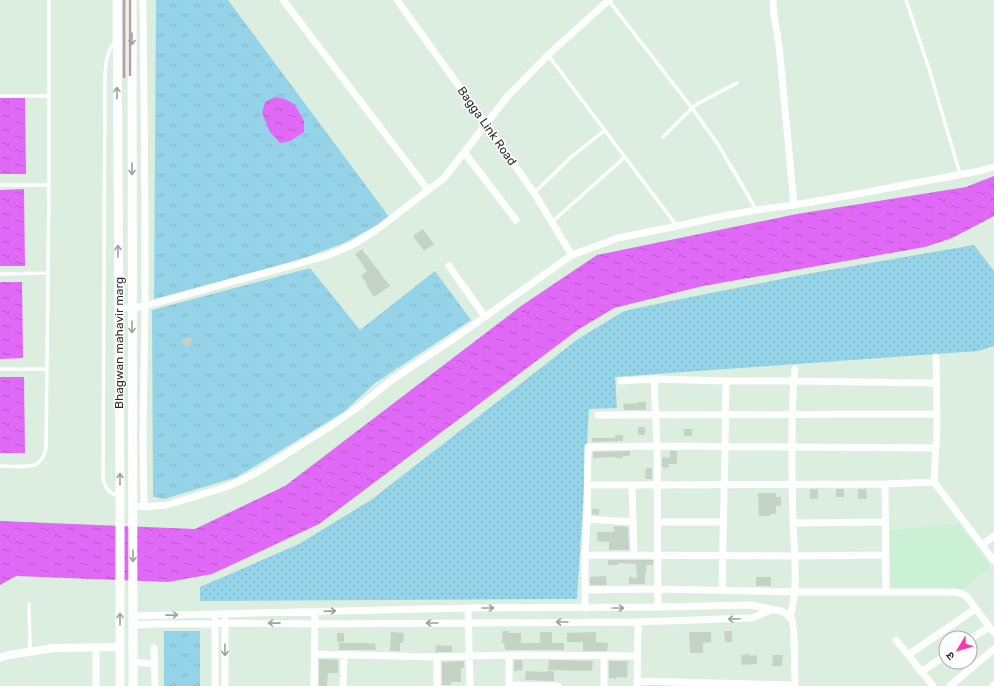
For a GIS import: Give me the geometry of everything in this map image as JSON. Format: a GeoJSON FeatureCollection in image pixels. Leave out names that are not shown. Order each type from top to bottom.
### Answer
{"type":"FeatureCollection","features":[{"type":"Feature","properties":{"kind":"main road","name":"Bhagwan mahavir marg"},"geometry":{"type":"LineString","coordinates":[[117,0],[120,686]]}},
{"type":"Feature","properties":{"kind":"main road","name":"Bhagwan mahavir marg"},"geometry":{"type":"LineString","coordinates":[[132,0],[133,686]]}},
{"type":"Feature","properties":{"kind":"main road"},"geometry":{"type":"LineString","coordinates":[[117,117],[132,117]]}},
{"type":"Feature","properties":{"kind":"street"},"geometry":{"type":"LineString","coordinates":[[143,0],[145,306],[143,434],[144,507]]}},
{"type":"Feature","properties":{"kind":"street"},"geometry":{"type":"LineString","coordinates":[[283,0],[428,190]]}},
{"type":"Feature","properties":{"kind":"street","name":"Bagga Link Road"},"geometry":{"type":"LineString","coordinates":[[397,0],[534,193],[572,255]]}},
{"type":"Feature","properties":{"kind":"street"},"geometry":{"type":"LineString","coordinates":[[118,308],[145,306],[329,255],[352,245],[375,231],[444,178],[507,97],[548,56],[609,0]]}},
{"type":"Feature","properties":{"kind":"street"},"geometry":{"type":"LineString","coordinates":[[773,0],[779,45],[794,205]]}},
{"type":"Feature","properties":{"kind":"street"},"geometry":{"type":"LineString","coordinates":[[464,152],[516,220]]}},
{"type":"Feature","properties":{"kind":"street"},"geometry":{"type":"LineString","coordinates":[[133,506],[144,507],[167,504],[226,487],[240,482],[256,473],[334,424],[393,379],[462,333],[572,255],[618,238],[756,210],[794,205],[960,175],[994,167]]}},
{"type":"Feature","properties":{"kind":"street"},"geometry":{"type":"LineString","coordinates":[[449,266],[485,317]]}},
{"type":"Feature","properties":{"kind":"street"},"geometry":{"type":"LineString","coordinates":[[936,357],[936,448],[934,482],[994,561]]}},
{"type":"Feature","properties":{"kind":"street"},"geometry":{"type":"LineString","coordinates":[[790,617],[795,592],[792,414],[795,370]]}},
{"type":"Feature","properties":{"kind":"street"},"geometry":{"type":"LineString","coordinates":[[621,381],[654,379],[936,383]]}},
{"type":"Feature","properties":{"kind":"street"},"geometry":{"type":"LineString","coordinates":[[654,379],[657,446],[658,607]]}},
{"type":"Feature","properties":{"kind":"street"},"geometry":{"type":"LineString","coordinates":[[722,590],[726,381]]}},
{"type":"Feature","properties":{"kind":"street"},"geometry":{"type":"LineString","coordinates":[[598,415],[936,414]]}},
{"type":"Feature","properties":{"kind":"street"},"geometry":{"type":"LineString","coordinates":[[585,608],[588,447],[936,448]]}},
{"type":"Feature","properties":{"kind":"street"},"geometry":{"type":"LineString","coordinates":[[588,485],[884,484],[934,482]]}},
{"type":"Feature","properties":{"kind":"street"},"geometry":{"type":"LineString","coordinates":[[884,484],[886,592]]}},
{"type":"Feature","properties":{"kind":"street"},"geometry":{"type":"LineString","coordinates":[[632,485],[634,555]]}},
{"type":"Feature","properties":{"kind":"street"},"geometry":{"type":"LineString","coordinates":[[587,519],[633,522]]}},
{"type":"Feature","properties":{"kind":"street"},"geometry":{"type":"LineString","coordinates":[[657,522],[723,522]]}},
{"type":"Feature","properties":{"kind":"street"},"geometry":{"type":"LineString","coordinates":[[793,523],[885,522]]}},
{"type":"Feature","properties":{"kind":"street"},"geometry":{"type":"LineString","coordinates":[[982,545],[994,536]]}},
{"type":"Feature","properties":{"kind":"street"},"geometry":{"type":"LineString","coordinates":[[585,555],[886,555]]}},
{"type":"Feature","properties":{"kind":"street"},"geometry":{"type":"LineString","coordinates":[[585,590],[658,589],[961,593],[967,597],[994,633]]}},
{"type":"Feature","properties":{"kind":"street"},"geometry":{"type":"LineString","coordinates":[[133,620],[215,614],[468,608],[585,608],[750,605],[781,612],[790,617],[793,624],[794,634],[795,686],[637,683],[638,622]]}},
{"type":"Feature","properties":{"kind":"street"},"geometry":{"type":"LineString","coordinates":[[468,608],[470,686]]}},
{"type":"Feature","properties":{"kind":"street"},"geometry":{"type":"LineString","coordinates":[[908,655],[975,609]]}},
{"type":"Feature","properties":{"kind":"street"},"geometry":{"type":"LineString","coordinates":[[133,620],[154,624],[638,622],[752,618],[772,610]]}},
{"type":"Feature","properties":{"kind":"street"},"geometry":{"type":"LineString","coordinates":[[314,686],[315,612]]}},
{"type":"Feature","properties":{"kind":"street"},"geometry":{"type":"LineString","coordinates":[[215,614],[215,686]]}},
{"type":"Feature","properties":{"kind":"street"},"geometry":{"type":"LineString","coordinates":[[225,614],[225,686]]}},
{"type":"Feature","properties":{"kind":"street"},"geometry":{"type":"LineString","coordinates":[[978,634],[989,627]]}},
{"type":"Feature","properties":{"kind":"street"},"geometry":{"type":"LineString","coordinates":[[896,640],[933,686]]}},
{"type":"Feature","properties":{"kind":"street"},"geometry":{"type":"LineString","coordinates":[[0,658],[30,651],[54,648],[96,648],[120,646]]}},
{"type":"Feature","properties":{"kind":"street"},"geometry":{"type":"LineString","coordinates":[[96,648],[96,686]]}},
{"type":"Feature","properties":{"kind":"street"},"geometry":{"type":"LineString","coordinates":[[154,648],[155,686]]}},
{"type":"Feature","properties":{"kind":"street"},"geometry":{"type":"LineString","coordinates":[[950,686],[994,649]]}},
{"type":"Feature","properties":{"kind":"street"},"geometry":{"type":"LineString","coordinates":[[314,654],[438,657],[509,655],[638,656]]}},
{"type":"Feature","properties":{"kind":"street"},"geometry":{"type":"LineString","coordinates":[[343,686],[344,655]]}},
{"type":"Feature","properties":{"kind":"street"},"geometry":{"type":"LineString","coordinates":[[509,655],[509,685],[558,686]]}},
{"type":"Feature","properties":{"kind":"street"},"geometry":{"type":"LineString","coordinates":[[604,656],[604,686]]}},
{"type":"Feature","properties":{"kind":"street"},"geometry":{"type":"LineString","coordinates":[[437,686],[438,657]]}},
{"type":"Feature","properties":{"kind":"street"},"geometry":{"type":"LineString","coordinates":[[921,672],[938,660]]}},
{"type":"Feature","properties":{"kind":"street"},"geometry":{"type":"LineString","coordinates":[[133,662],[155,664]]}},
{"type":"Feature","properties":{"kind":"lane"},"geometry":{"type":"LineString","coordinates":[[0,466],[26,467],[37,464],[44,457],[46,450],[49,185],[49,0]]}},
{"type":"Feature","properties":{"kind":"lane"},"geometry":{"type":"LineString","coordinates":[[609,0],[692,108],[719,146],[756,210]]}},
{"type":"Feature","properties":{"kind":"lane"},"geometry":{"type":"LineString","coordinates":[[906,0],[930,72],[960,175]]}},
{"type":"Feature","properties":{"kind":"lane"},"geometry":{"type":"LineString","coordinates":[[117,39],[110,48],[107,57],[105,74],[103,479],[105,487],[120,498]]}},
{"type":"Feature","properties":{"kind":"lane"},"geometry":{"type":"LineString","coordinates":[[548,56],[677,226]]}},
{"type":"Feature","properties":{"kind":"lane"},"geometry":{"type":"LineString","coordinates":[[662,137],[697,104],[736,83]]}},
{"type":"Feature","properties":{"kind":"lane"},"geometry":{"type":"LineString","coordinates":[[0,96],[49,96]]}},
{"type":"Feature","properties":{"kind":"lane"},"geometry":{"type":"LineString","coordinates":[[534,193],[570,158],[605,130]]}},
{"type":"Feature","properties":{"kind":"lane"},"geometry":{"type":"LineString","coordinates":[[552,222],[625,157]]}},
{"type":"Feature","properties":{"kind":"lane"},"geometry":{"type":"LineString","coordinates":[[0,186],[49,185]]}},
{"type":"Feature","properties":{"kind":"lane"},"geometry":{"type":"LineString","coordinates":[[0,274],[48,274]]}},
{"type":"Feature","properties":{"kind":"lane"},"geometry":{"type":"LineString","coordinates":[[0,369],[47,369]]}},
{"type":"Feature","properties":{"kind":"lane"},"geometry":{"type":"LineString","coordinates":[[29,604],[30,651]]}},
{"type":"Feature","properties":{"kind":"shaded area"},"geometry":{"type":"Polygon","coordinates":[[[959,524],[990,567],[960,592],[891,591],[890,530],[959,524]]]}},
{"type":"Feature","properties":{"kind":"green space"},"geometry":{"type":"Polygon","coordinates":[[[156,0],[228,0],[390,218],[344,243],[296,261],[154,299],[156,0]]]}},
{"type":"Feature","properties":{"kind":"green space"},"geometry":{"type":"Polygon","coordinates":[[[974,245],[994,271],[994,346],[978,351],[615,377],[617,408],[589,409],[577,599],[200,601],[200,587],[299,544],[371,500],[578,339],[624,311],[807,274],[974,245]]]}},
{"type":"Feature","properties":{"kind":"green space"},"geometry":{"type":"Polygon","coordinates":[[[310,268],[360,330],[435,271],[471,320],[375,383],[344,412],[237,477],[164,499],[153,497],[152,310],[310,268]]]}},
{"type":"Feature","properties":{"kind":"green space"},"geometry":{"type":"Polygon","coordinates":[[[164,631],[200,631],[200,686],[164,686],[164,631]]]}},
{"type":"Feature","properties":{"kind":"water"},"geometry":{"type":"Polygon","coordinates":[[[275,97],[285,99],[295,105],[304,121],[304,132],[290,141],[280,143],[270,132],[262,113],[265,102],[275,97]]]}},
{"type":"Feature","properties":{"kind":"water"},"geometry":{"type":"Polygon","coordinates":[[[0,98],[25,98],[26,174],[0,174],[0,98]]]}},
{"type":"Feature","properties":{"kind":"water"},"geometry":{"type":"Polygon","coordinates":[[[994,176],[994,216],[952,238],[925,247],[703,286],[614,308],[579,329],[319,524],[212,574],[168,582],[16,576],[0,585],[0,521],[195,529],[285,486],[521,306],[597,255],[797,214],[966,187],[994,176]]]}},
{"type":"Feature","properties":{"kind":"water"},"geometry":{"type":"Polygon","coordinates":[[[24,189],[25,266],[0,266],[0,190],[24,189]]]}},
{"type":"Feature","properties":{"kind":"water"},"geometry":{"type":"Polygon","coordinates":[[[0,282],[22,282],[23,358],[0,359],[0,282]]]}},
{"type":"Feature","properties":{"kind":"water"},"geometry":{"type":"Polygon","coordinates":[[[0,377],[24,377],[25,453],[0,453],[0,377]]]}},
{"type":"Feature","properties":{"kind":"building"},"geometry":{"type":"Polygon","coordinates":[[[423,229],[434,244],[424,251],[413,236],[423,229]]]}},
{"type":"Feature","properties":{"kind":"building"},"geometry":{"type":"Polygon","coordinates":[[[362,249],[390,286],[374,297],[361,276],[367,271],[355,254],[362,249]]]}},
{"type":"Feature","properties":{"kind":"building"},"geometry":{"type":"Polygon","coordinates":[[[185,337],[189,337],[192,340],[190,346],[183,344],[182,340],[185,337]]]}},
{"type":"Feature","properties":{"kind":"building"},"geometry":{"type":"Polygon","coordinates":[[[646,402],[646,410],[624,410],[623,404],[646,402]]]}},
{"type":"Feature","properties":{"kind":"building"},"geometry":{"type":"Polygon","coordinates":[[[638,427],[645,427],[645,435],[638,435],[638,427]]]}},
{"type":"Feature","properties":{"kind":"building"},"geometry":{"type":"Polygon","coordinates":[[[684,429],[692,429],[692,436],[684,436],[684,429]]]}},
{"type":"Feature","properties":{"kind":"building"},"geometry":{"type":"Polygon","coordinates":[[[615,435],[623,435],[623,441],[592,442],[592,438],[615,438],[615,435]]]}},
{"type":"Feature","properties":{"kind":"building"},"geometry":{"type":"Polygon","coordinates":[[[630,451],[630,456],[623,456],[623,458],[593,458],[593,452],[630,451]]]}},
{"type":"Feature","properties":{"kind":"building"},"geometry":{"type":"Polygon","coordinates":[[[670,451],[677,451],[677,464],[669,464],[668,468],[662,467],[662,457],[670,458],[670,451]]]}},
{"type":"Feature","properties":{"kind":"building"},"geometry":{"type":"Polygon","coordinates":[[[646,468],[652,468],[652,479],[645,479],[646,468]]]}},
{"type":"Feature","properties":{"kind":"building"},"geometry":{"type":"Polygon","coordinates":[[[810,489],[818,489],[818,499],[810,499],[810,489]]]}},
{"type":"Feature","properties":{"kind":"building"},"geometry":{"type":"Polygon","coordinates":[[[836,489],[844,489],[844,497],[836,497],[836,489]]]}},
{"type":"Feature","properties":{"kind":"building"},"geometry":{"type":"Polygon","coordinates":[[[858,489],[866,489],[867,499],[858,499],[858,489]]]}},
{"type":"Feature","properties":{"kind":"building"},"geometry":{"type":"Polygon","coordinates":[[[758,493],[776,493],[776,497],[781,497],[781,506],[776,506],[776,514],[770,514],[770,516],[759,516],[758,493]]]}},
{"type":"Feature","properties":{"kind":"building"},"geometry":{"type":"Polygon","coordinates":[[[592,509],[599,509],[599,515],[592,514],[592,509]]]}},
{"type":"Feature","properties":{"kind":"building"},"geometry":{"type":"Polygon","coordinates":[[[614,526],[628,527],[629,550],[609,550],[609,542],[597,541],[597,532],[614,532],[614,526]]]}},
{"type":"Feature","properties":{"kind":"building"},"geometry":{"type":"Polygon","coordinates":[[[608,560],[653,560],[653,565],[646,565],[645,584],[629,584],[629,577],[637,578],[636,564],[618,563],[618,565],[608,565],[608,560]]]}},
{"type":"Feature","properties":{"kind":"building"},"geometry":{"type":"Polygon","coordinates":[[[606,576],[607,585],[590,585],[590,577],[606,576]]]}},
{"type":"Feature","properties":{"kind":"building"},"geometry":{"type":"Polygon","coordinates":[[[756,577],[771,577],[771,586],[756,586],[756,577]]]}},
{"type":"Feature","properties":{"kind":"building"},"geometry":{"type":"Polygon","coordinates":[[[503,631],[509,631],[509,633],[521,633],[521,643],[540,643],[540,632],[552,632],[552,643],[564,643],[564,650],[505,650],[504,643],[502,643],[503,631]]]}},
{"type":"Feature","properties":{"kind":"building"},"geometry":{"type":"Polygon","coordinates":[[[724,631],[732,631],[732,642],[725,642],[724,631]]]}},
{"type":"Feature","properties":{"kind":"building"},"geometry":{"type":"Polygon","coordinates":[[[391,632],[404,633],[403,643],[400,643],[400,651],[390,651],[391,632]]]}},
{"type":"Feature","properties":{"kind":"building"},"geometry":{"type":"Polygon","coordinates":[[[596,632],[596,642],[608,643],[607,651],[583,651],[583,642],[567,642],[567,633],[596,632]]]}},
{"type":"Feature","properties":{"kind":"building"},"geometry":{"type":"Polygon","coordinates":[[[689,632],[711,632],[711,642],[703,643],[703,653],[690,653],[689,632]]]}},
{"type":"Feature","properties":{"kind":"building"},"geometry":{"type":"Polygon","coordinates":[[[337,633],[344,633],[344,642],[337,642],[337,633]]]}},
{"type":"Feature","properties":{"kind":"building"},"geometry":{"type":"Polygon","coordinates":[[[339,643],[375,643],[376,650],[339,650],[339,643]]]}},
{"type":"Feature","properties":{"kind":"building"},"geometry":{"type":"Polygon","coordinates":[[[436,645],[452,646],[452,652],[435,652],[436,645]]]}},
{"type":"Feature","properties":{"kind":"building"},"geometry":{"type":"Polygon","coordinates":[[[750,654],[750,656],[757,655],[757,664],[742,665],[741,655],[750,654]]]}},
{"type":"Feature","properties":{"kind":"building"},"geometry":{"type":"Polygon","coordinates":[[[773,655],[783,655],[782,666],[772,666],[773,655]]]}},
{"type":"Feature","properties":{"kind":"building"},"geometry":{"type":"Polygon","coordinates":[[[319,659],[338,660],[338,673],[328,673],[327,686],[319,686],[319,659]]]}},
{"type":"Feature","properties":{"kind":"building"},"geometry":{"type":"Polygon","coordinates":[[[514,660],[522,660],[523,670],[514,671],[514,660]]]}},
{"type":"Feature","properties":{"kind":"building"},"geometry":{"type":"Polygon","coordinates":[[[549,660],[593,661],[592,671],[548,670],[549,660]]]}},
{"type":"Feature","properties":{"kind":"building"},"geometry":{"type":"Polygon","coordinates":[[[464,661],[464,668],[461,668],[461,682],[451,682],[451,685],[442,685],[442,662],[464,661]]]}},
{"type":"Feature","properties":{"kind":"building"},"geometry":{"type":"Polygon","coordinates":[[[609,661],[628,661],[627,678],[609,678],[609,661]]]}},
{"type":"Feature","properties":{"kind":"building"},"geometry":{"type":"Polygon","coordinates":[[[526,671],[554,671],[554,681],[525,680],[526,671]]]}},
{"type":"Feature","properties":{"kind":"railway"},"geometry":{"type":"LineString","coordinates":[[124,0],[124,77]]}},
{"type":"Feature","properties":{"kind":"railway"},"geometry":{"type":"LineString","coordinates":[[130,0],[130,75]]}}]}
